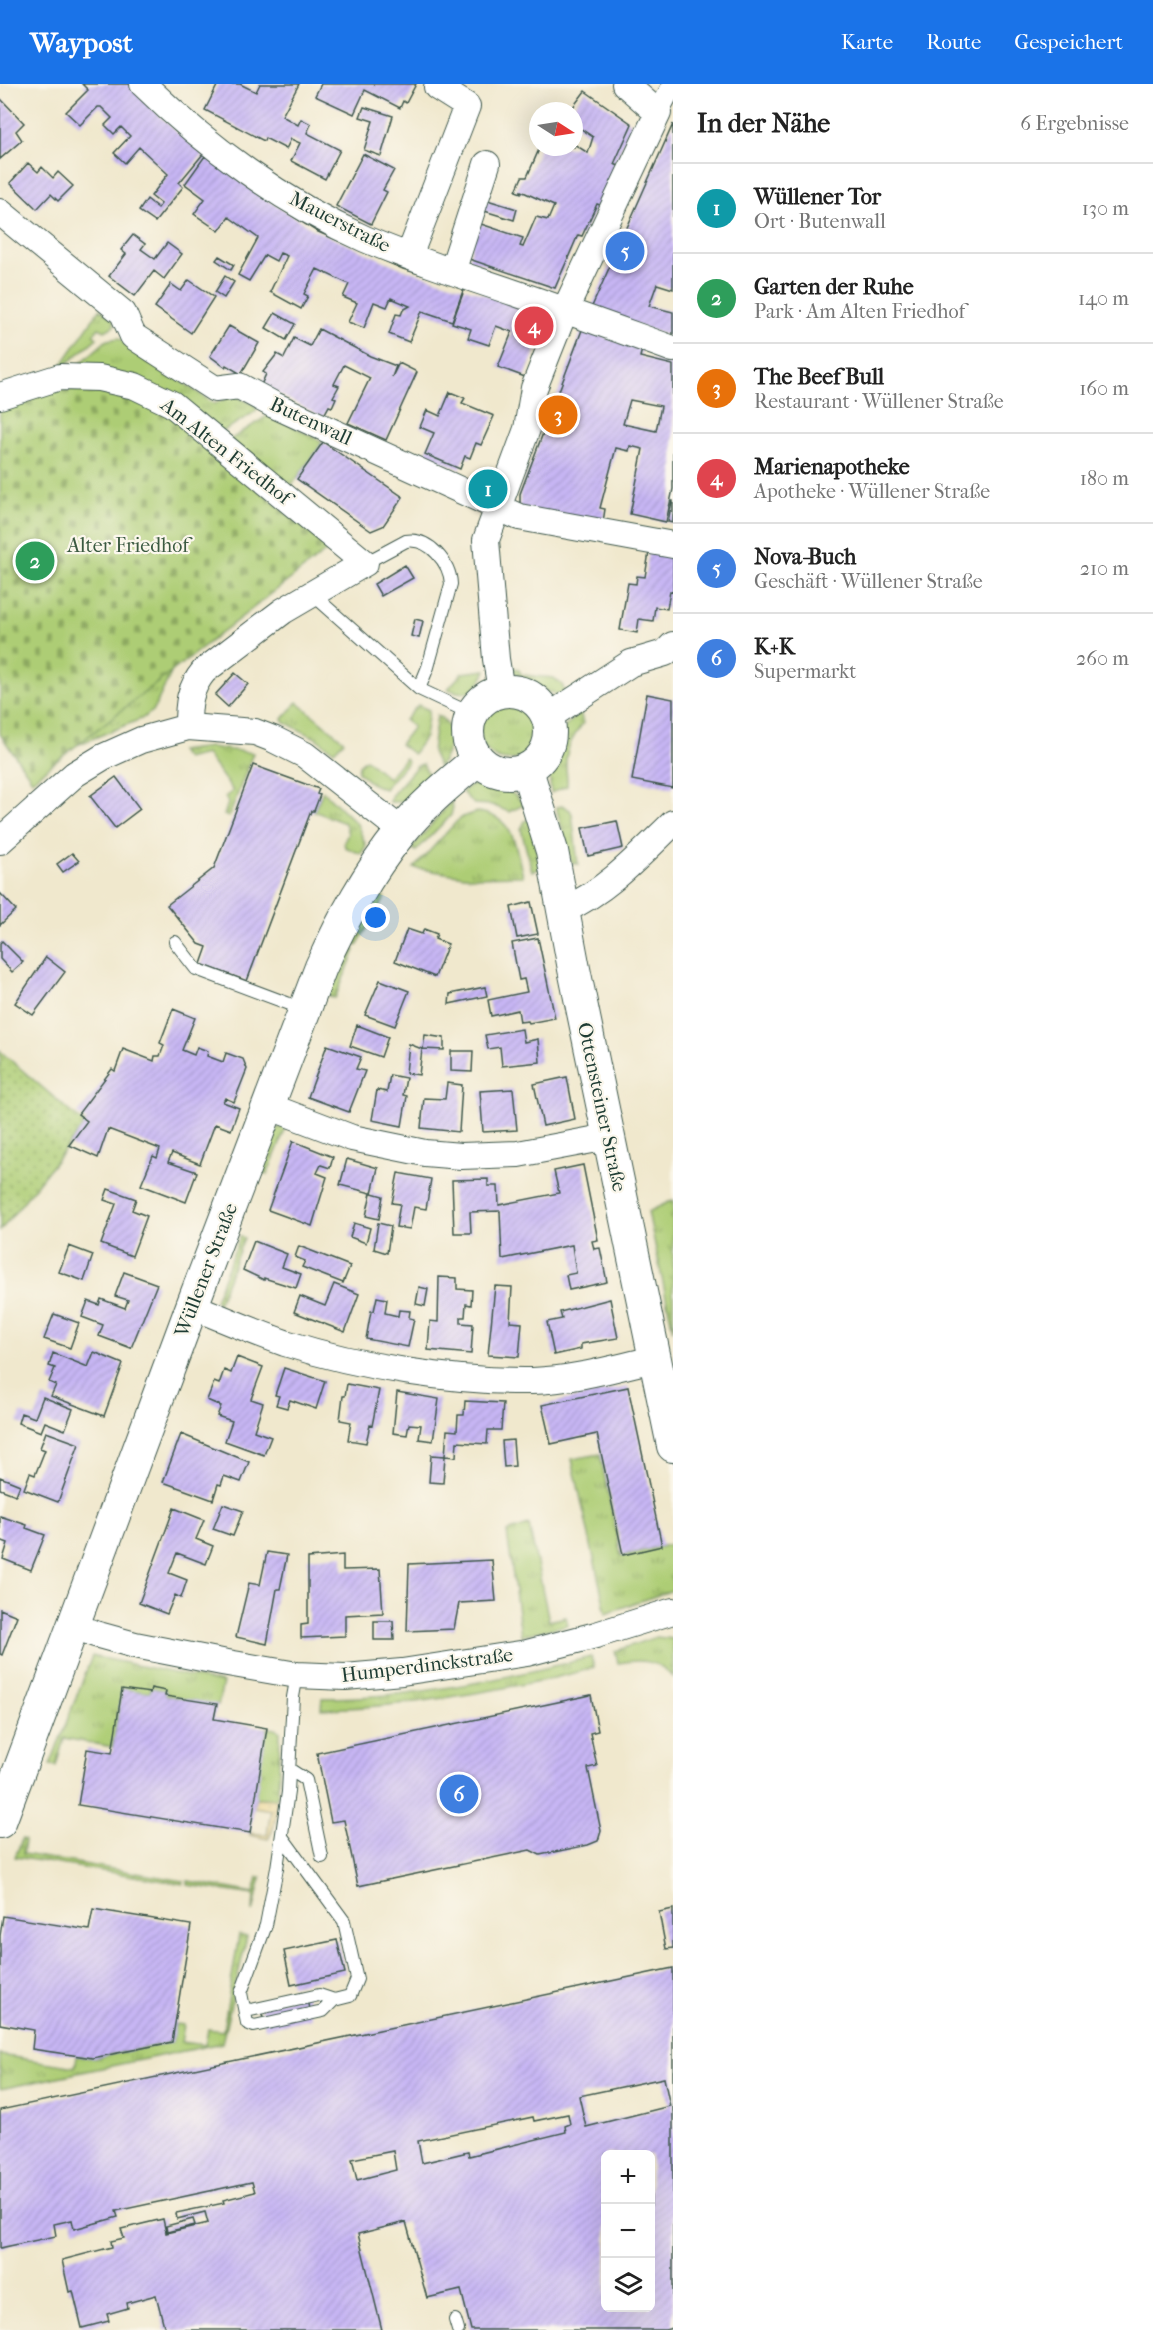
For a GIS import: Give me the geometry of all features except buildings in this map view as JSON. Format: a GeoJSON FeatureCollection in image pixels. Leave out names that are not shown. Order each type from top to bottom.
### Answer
{"type":"FeatureCollection","features":[{"type":"Feature","properties":{"kind":"street","name":"Mauerstraße"},"geometry":{"type":"LineString","coordinates":[[143,84],[171,95],[225,156],[297,202],[364,238],[452,272],[673,349]]}},
{"type":"Feature","properties":{"kind":"street"},"geometry":{"type":"LineString","coordinates":[[410,256],[467,106],[437,87],[439,84]]}},
{"type":"Feature","properties":{"kind":"street"},"geometry":{"type":"LineString","coordinates":[[625,84],[658,113]]}},
{"type":"Feature","properties":{"kind":"street"},"geometry":{"type":"LineString","coordinates":[[501,691],[496,659],[486,540],[527,429],[534,388],[566,310],[673,84]]}},
{"type":"Feature","properties":{"kind":"street"},"geometry":{"type":"LineString","coordinates":[[452,272],[487,164]]}},
{"type":"Feature","properties":{"kind":"street","name":"Butenwall"},"geometry":{"type":"LineString","coordinates":[[0,212],[123,313],[133,336],[215,389],[238,386],[274,405],[519,517],[673,545]]}},
{"type":"Feature","properties":{"kind":"street","name":"Am Alten Friedhof"},"geometry":{"type":"LineString","coordinates":[[0,396],[60,377],[99,378],[135,386],[172,404],[365,563]]}},
{"type":"Feature","properties":{"kind":"street"},"geometry":{"type":"LineString","coordinates":[[188,727],[189,694],[204,671],[282,611],[365,563]]}},
{"type":"Feature","properties":{"kind":"street"},"geometry":{"type":"LineString","coordinates":[[548,717],[631,663],[665,653],[673,645]]}},
{"type":"Feature","properties":{"kind":"street"},"geometry":{"type":"LineString","coordinates":[[501,691],[516,691],[529,696],[541,705],[548,717],[550,735],[545,753],[538,763],[528,770],[506,774],[486,767],[472,750],[468,738],[468,726],[472,714],[484,699],[501,691]]}},
{"type":"Feature","properties":{"kind":"street"},"geometry":{"type":"LineString","coordinates":[[0,841],[75,774],[141,740],[188,727],[255,732],[306,755],[402,831]]}},
{"type":"Feature","properties":{"kind":"street","name":"Wüllener Straße"},"geometry":{"type":"LineString","coordinates":[[0,1822],[304,1010],[342,920],[368,876],[402,831],[437,794],[478,759]]}},
{"type":"Feature","properties":{"kind":"street","name":"Ottensteiner Straße"},"geometry":{"type":"LineString","coordinates":[[528,770],[552,851],[608,1137],[673,1446]]}},
{"type":"Feature","properties":{"kind":"street"},"geometry":{"type":"LineString","coordinates":[[564,910],[597,893],[673,823]]}},
{"type":"Feature","properties":{"kind":"street"},"geometry":{"type":"LineString","coordinates":[[268,1106],[352,1138],[426,1153],[460,1156],[518,1154],[608,1137]]}},
{"type":"Feature","properties":{"kind":"street"},"geometry":{"type":"LineString","coordinates":[[192,1306],[284,1342],[339,1358],[446,1376],[534,1381],[566,1377],[654,1359]]}},
{"type":"Feature","properties":{"kind":"street","name":"Humperdinckstraße"},"geometry":{"type":"LineString","coordinates":[[73,1625],[95,1634],[135,1645],[297,1675],[345,1677],[402,1672],[527,1653],[673,1611]]}},
{"type":"Feature","properties":{"kind":"lane"},"geometry":{"type":"LineString","coordinates":[[365,563],[406,541],[413,540],[424,544],[445,561],[451,584],[428,667],[419,688]]}},
{"type":"Feature","properties":{"kind":"lane"},"geometry":{"type":"LineString","coordinates":[[312,593],[419,688],[472,714]]}},
{"type":"Feature","properties":{"kind":"lane"},"geometry":{"type":"LineString","coordinates":[[175,942],[196,969],[304,1010]]}},
{"type":"Feature","properties":{"kind":"lane"},"geometry":{"type":"LineString","coordinates":[[283,1838],[344,1921],[357,1979],[350,1996],[334,2000],[320,1995],[251,2010],[244,2008],[241,1993],[266,1925],[283,1838],[293,1697],[297,1675]]}},
{"type":"Feature","properties":{"kind":"lane"},"geometry":{"type":"LineString","coordinates":[[289,1769],[306,1780],[322,1857]]}},
{"type":"Feature","properties":{"kind":"green space"},"geometry":{"type":"Polygon","coordinates":[[[100,309],[114,320],[114,326],[105,331],[99,328],[93,335],[97,338],[56,373],[100,309]]]}},
{"type":"Feature","properties":{"kind":"green space"},"geometry":{"type":"Polygon","coordinates":[[[119,338],[214,404],[234,395],[256,406],[256,411],[219,434],[73,370],[107,340],[119,338]]]}},
{"type":"Feature","properties":{"kind":"green space","name":"Alter Friedhof"},"geometry":{"type":"Polygon","coordinates":[[[102,388],[160,407],[329,549],[32,780],[0,734],[0,400],[34,390],[102,388]]]}},
{"type":"Feature","properties":{"kind":"green space"},"geometry":{"type":"Polygon","coordinates":[[[270,414],[323,442],[287,492],[228,441],[270,414]]]}},
{"type":"Feature","properties":{"kind":"green space"},"geometry":{"type":"Polygon","coordinates":[[[510,666],[518,669],[522,675],[554,678],[562,685],[566,694],[552,693],[535,686],[520,677],[510,666]]]}},
{"type":"Feature","properties":{"kind":"green space"},"geometry":{"type":"Polygon","coordinates":[[[486,670],[480,682],[472,690],[455,692],[448,689],[462,673],[486,670]]]}},
{"type":"Feature","properties":{"kind":"green space"},"geometry":{"type":"Polygon","coordinates":[[[172,671],[153,711],[141,719],[72,747],[172,671]]]}},
{"type":"Feature","properties":{"kind":"green space"},"geometry":{"type":"Polygon","coordinates":[[[297,702],[344,741],[334,751],[314,737],[284,722],[283,719],[297,702]]]}},
{"type":"Feature","properties":{"kind":"green space"},"geometry":{"type":"Polygon","coordinates":[[[508,704],[519,706],[528,712],[534,721],[536,732],[534,743],[528,752],[519,758],[508,760],[497,758],[488,752],[482,743],[480,732],[482,721],[488,712],[497,706],[508,704]]]}},
{"type":"Feature","properties":{"kind":"green space"},"geometry":{"type":"Polygon","coordinates":[[[418,705],[429,710],[425,737],[413,754],[400,744],[413,727],[405,720],[418,705]]]}},
{"type":"Feature","properties":{"kind":"green space"},"geometry":{"type":"Polygon","coordinates":[[[580,712],[583,723],[573,738],[567,754],[567,786],[551,793],[549,773],[561,748],[563,729],[580,712]]]}},
{"type":"Feature","properties":{"kind":"green space"},"geometry":{"type":"Polygon","coordinates":[[[437,715],[447,726],[450,740],[439,767],[432,752],[437,715]]]}},
{"type":"Feature","properties":{"kind":"green space"},"geometry":{"type":"Polygon","coordinates":[[[210,747],[253,753],[229,817],[224,815],[228,803],[225,797],[233,791],[206,754],[186,759],[179,751],[210,747]]]}},
{"type":"Feature","properties":{"kind":"green space"},"geometry":{"type":"Polygon","coordinates":[[[405,758],[408,761],[384,789],[371,783],[358,772],[359,765],[366,759],[388,778],[405,758]]]}},
{"type":"Feature","properties":{"kind":"green space"},"geometry":{"type":"Polygon","coordinates":[[[423,764],[430,778],[403,802],[390,802],[391,796],[417,766],[423,764]]]}},
{"type":"Feature","properties":{"kind":"green space"},"geometry":{"type":"Polygon","coordinates":[[[480,783],[505,789],[524,805],[509,812],[492,805],[474,804],[462,792],[480,783]]]}},
{"type":"Feature","properties":{"kind":"green space"},"geometry":{"type":"Polygon","coordinates":[[[323,791],[357,824],[366,846],[361,854],[345,847],[344,842],[348,834],[345,823],[314,811],[323,791]]]}},
{"type":"Feature","properties":{"kind":"green space"},"geometry":{"type":"Polygon","coordinates":[[[451,801],[453,807],[451,815],[416,851],[412,848],[451,801]]]}},
{"type":"Feature","properties":{"kind":"green space"},"geometry":{"type":"Polygon","coordinates":[[[563,806],[572,814],[578,864],[572,863],[556,807],[563,806]]]}},
{"type":"Feature","properties":{"kind":"green space"},"geometry":{"type":"Polygon","coordinates":[[[477,812],[499,819],[506,826],[515,844],[523,876],[471,877],[414,868],[457,821],[477,812]]]}},
{"type":"Feature","properties":{"kind":"green space"},"geometry":{"type":"Polygon","coordinates":[[[530,819],[541,869],[532,871],[521,829],[525,821],[530,819]]]}},
{"type":"Feature","properties":{"kind":"green space"},"geometry":{"type":"Polygon","coordinates":[[[379,894],[385,898],[357,945],[351,942],[379,894]]]}},
{"type":"Feature","properties":{"kind":"green space"},"geometry":{"type":"Polygon","coordinates":[[[348,947],[355,950],[335,998],[327,995],[348,947]]]}},
{"type":"Feature","properties":{"kind":"green space"},"geometry":{"type":"Polygon","coordinates":[[[0,1051],[85,1124],[0,1231],[0,1051]]]}},
{"type":"Feature","properties":{"kind":"green space"},"geometry":{"type":"Polygon","coordinates":[[[288,1123],[267,1175],[260,1172],[277,1128],[288,1123]]]}},
{"type":"Feature","properties":{"kind":"green space"},"geometry":{"type":"Polygon","coordinates":[[[673,1200],[673,1330],[648,1212],[673,1200]]]}},
{"type":"Feature","properties":{"kind":"green space"},"geometry":{"type":"Polygon","coordinates":[[[240,1236],[244,1238],[218,1304],[215,1300],[240,1236]]]}},
{"type":"Feature","properties":{"kind":"green space"},"geometry":{"type":"Polygon","coordinates":[[[600,1454],[621,1556],[672,1544],[673,1590],[606,1613],[572,1459],[600,1454]]]}},
{"type":"Feature","properties":{"kind":"green space"},"geometry":{"type":"Polygon","coordinates":[[[529,1525],[549,1621],[566,1617],[568,1625],[521,1635],[507,1532],[529,1525]]]}},
{"type":"Feature","properties":{"kind":"green space"},"geometry":{"type":"Polygon","coordinates":[[[656,1637],[673,1639],[673,1678],[661,1667],[648,1662],[618,1663],[615,1651],[656,1637]]]}},
{"type":"Feature","properties":{"kind":"green space"},"geometry":{"type":"Polygon","coordinates":[[[92,1656],[223,1683],[218,1705],[165,1696],[166,1691],[151,1688],[150,1693],[122,1689],[113,1747],[64,1738],[56,1766],[50,1765],[92,1656]]]}},
{"type":"Feature","properties":{"kind":"green space"},"geometry":{"type":"Polygon","coordinates":[[[591,1657],[594,1667],[504,1688],[413,1702],[321,1709],[322,1698],[390,1695],[458,1686],[591,1657]]]}},
{"type":"Feature","properties":{"kind":"green space"},"geometry":{"type":"Polygon","coordinates":[[[267,1728],[277,1729],[280,1732],[276,1799],[255,1798],[267,1728]]]}},
{"type":"Feature","properties":{"kind":"green space"},"geometry":{"type":"Polygon","coordinates":[[[22,1839],[25,1840],[23,1854],[184,1881],[183,1884],[15,1857],[22,1839]]]}},
{"type":"Feature","properties":{"kind":"green space"},"geometry":{"type":"Polygon","coordinates":[[[258,1877],[261,1877],[253,1912],[254,1895],[188,1885],[188,1881],[254,1893],[258,1877]]]}},
{"type":"Feature","properties":{"kind":"green space"},"geometry":{"type":"Polygon","coordinates":[[[239,1935],[247,1937],[222,2043],[0,2089],[0,2055],[75,2067],[77,2056],[94,2058],[172,2042],[175,2024],[184,2025],[181,2042],[205,2045],[208,2029],[223,2031],[239,1935]]]}},
{"type":"Feature","properties":{"kind":"sand"},"geometry":{"type":"Polygon","coordinates":[[[255,1798],[276,1799],[275,1820],[268,1839],[250,1835],[250,1833],[267,1835],[271,1810],[254,1807],[255,1798]]]}},
{"type":"Feature","properties":{"kind":"place","name":"Nova-Buch"},"geometry":{"type":"Point","coordinates":[625,251]}},
{"type":"Feature","properties":{"kind":"place","name":"Marienapotheke"},"geometry":{"type":"Point","coordinates":[534,326]}},
{"type":"Feature","properties":{"kind":"place","name":"The Beef Bull"},"geometry":{"type":"Point","coordinates":[558,415]}},
{"type":"Feature","properties":{"kind":"place","name":"Wüllener Tor"},"geometry":{"type":"Point","coordinates":[488,489]}},
{"type":"Feature","properties":{"kind":"place","name":"Garten der Ruhe"},"geometry":{"type":"Point","coordinates":[35,561]}},
{"type":"Feature","properties":{"kind":"place","name":"K+K"},"geometry":{"type":"Point","coordinates":[459,1794]}}]}
